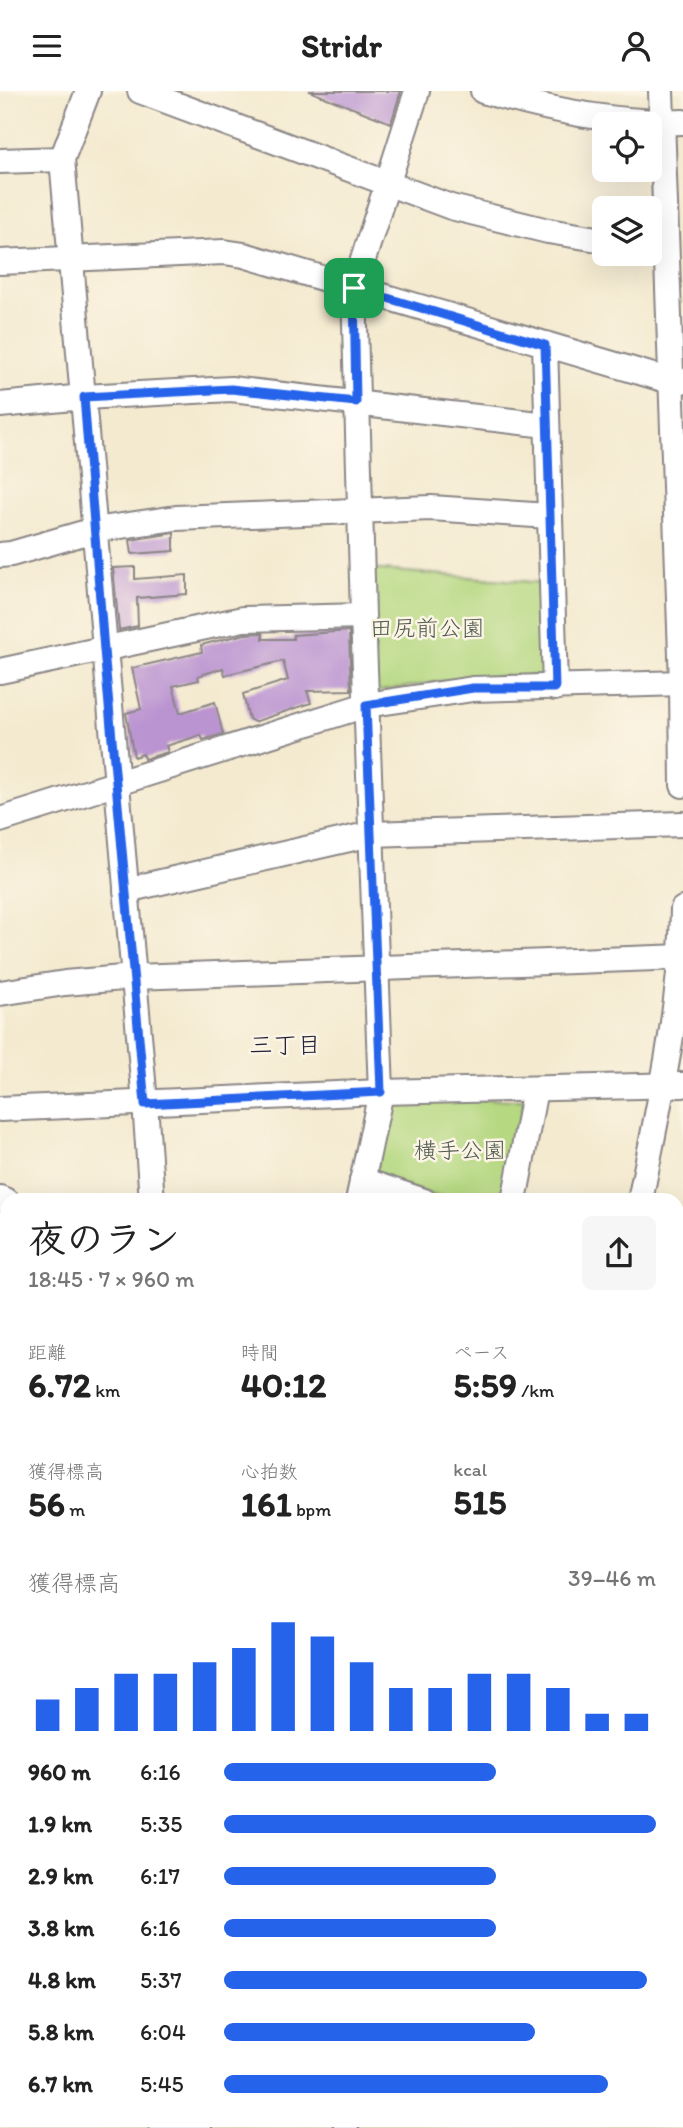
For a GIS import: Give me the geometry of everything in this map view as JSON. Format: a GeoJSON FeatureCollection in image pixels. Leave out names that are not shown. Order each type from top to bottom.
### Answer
{"type":"FeatureCollection","features":[{"type":"Feature","properties":{"kind":"street"},"geometry":{"type":"LineString","coordinates":[[88,91],[62,159],[151,1193]]}},
{"type":"Feature","properties":{"kind":"street"},"geometry":{"type":"LineString","coordinates":[[140,91],[451,207],[548,231],[592,238]]}},
{"type":"Feature","properties":{"kind":"street"},"geometry":{"type":"LineString","coordinates":[[377,1193],[360,1190],[381,1092],[354,288],[417,91]]}},
{"type":"Feature","properties":{"kind":"street"},"geometry":{"type":"LineString","coordinates":[[483,91],[519,102],[573,113],[672,122]]}},
{"type":"Feature","properties":{"kind":"street"},"geometry":{"type":"LineString","coordinates":[[660,91],[672,122],[666,244],[677,381],[683,785]]}},
{"type":"Feature","properties":{"kind":"street"},"geometry":{"type":"LineString","coordinates":[[0,160],[62,159]]}},
{"type":"Feature","properties":{"kind":"street"},"geometry":{"type":"LineString","coordinates":[[0,262],[224,252],[244,255],[545,345],[677,381]]}},
{"type":"Feature","properties":{"kind":"street"},"geometry":{"type":"LineString","coordinates":[[545,345],[555,688]]}},
{"type":"Feature","properties":{"kind":"street"},"geometry":{"type":"LineString","coordinates":[[0,405],[84,397],[231,389],[547,425]]}},
{"type":"Feature","properties":{"kind":"street"},"geometry":{"type":"LineString","coordinates":[[0,555],[94,530],[176,518],[431,508],[549,516]]}},
{"type":"Feature","properties":{"kind":"street"},"geometry":{"type":"LineString","coordinates":[[0,671],[243,619],[363,617]]}},
{"type":"Feature","properties":{"kind":"street"},"geometry":{"type":"LineString","coordinates":[[0,820],[366,705],[473,688],[682,683]]}},
{"type":"Feature","properties":{"kind":"street"},"geometry":{"type":"LineString","coordinates":[[126,890],[371,834],[683,824]]}},
{"type":"Feature","properties":{"kind":"street"},"geometry":{"type":"LineString","coordinates":[[642,1193],[673,1085],[683,957],[683,909]]}},
{"type":"Feature","properties":{"kind":"street"},"geometry":{"type":"LineString","coordinates":[[0,993],[65,983],[134,977],[683,957]]}},
{"type":"Feature","properties":{"kind":"street"},"geometry":{"type":"LineString","coordinates":[[0,1109],[381,1092],[673,1085]]}},
{"type":"Feature","properties":{"kind":"street"},"geometry":{"type":"LineString","coordinates":[[516,1193],[535,1089]]}},
{"type":"Feature","properties":{"kind":"green space","name":"田尻前公園"},"geometry":{"type":"Polygon","coordinates":[[[369,569],[544,583],[546,671],[542,676],[470,677],[375,692],[369,569]]]}},
{"type":"Feature","properties":{"kind":"green space","name":"横手公園"},"geometry":{"type":"Polygon","coordinates":[[[389,1098],[524,1100],[506,1193],[426,1193],[375,1177],[389,1098]]]}},
{"type":"Feature","properties":{"kind":"building"},"geometry":{"type":"Polygon","coordinates":[[[309,91],[401,91],[391,123],[309,91]]]}},
{"type":"Feature","properties":{"kind":"building"},"geometry":{"type":"Polygon","coordinates":[[[174,533],[174,551],[132,554],[130,540],[174,533]]]}},
{"type":"Feature","properties":{"kind":"building"},"geometry":{"type":"Polygon","coordinates":[[[135,567],[135,579],[187,575],[187,594],[137,598],[138,626],[119,630],[113,568],[135,567]]]}},
{"type":"Feature","properties":{"kind":"building"},"geometry":{"type":"Polygon","coordinates":[[[349,631],[351,690],[307,691],[311,703],[254,722],[249,719],[243,694],[288,680],[283,661],[225,675],[223,668],[198,676],[199,680],[173,686],[180,713],[215,702],[223,734],[203,740],[201,735],[166,746],[168,752],[144,759],[143,754],[134,757],[126,713],[141,709],[132,668],[202,652],[201,645],[245,634],[263,633],[263,639],[293,639],[293,635],[349,631]]]}},
{"type":"Feature","properties":{"kind":"district","name":"三丁目"},"geometry":{"type":"Point","coordinates":[285,1044]}},
{"type":"Feature","properties":{"kind":"route"},"geometry":{"type":"LineString","coordinates":[[354,288],[545,345],[555,688],[473,688],[366,705],[381,1092],[145,1104],[84,397],[231,389],[356,402],[354,288]]}}]}
